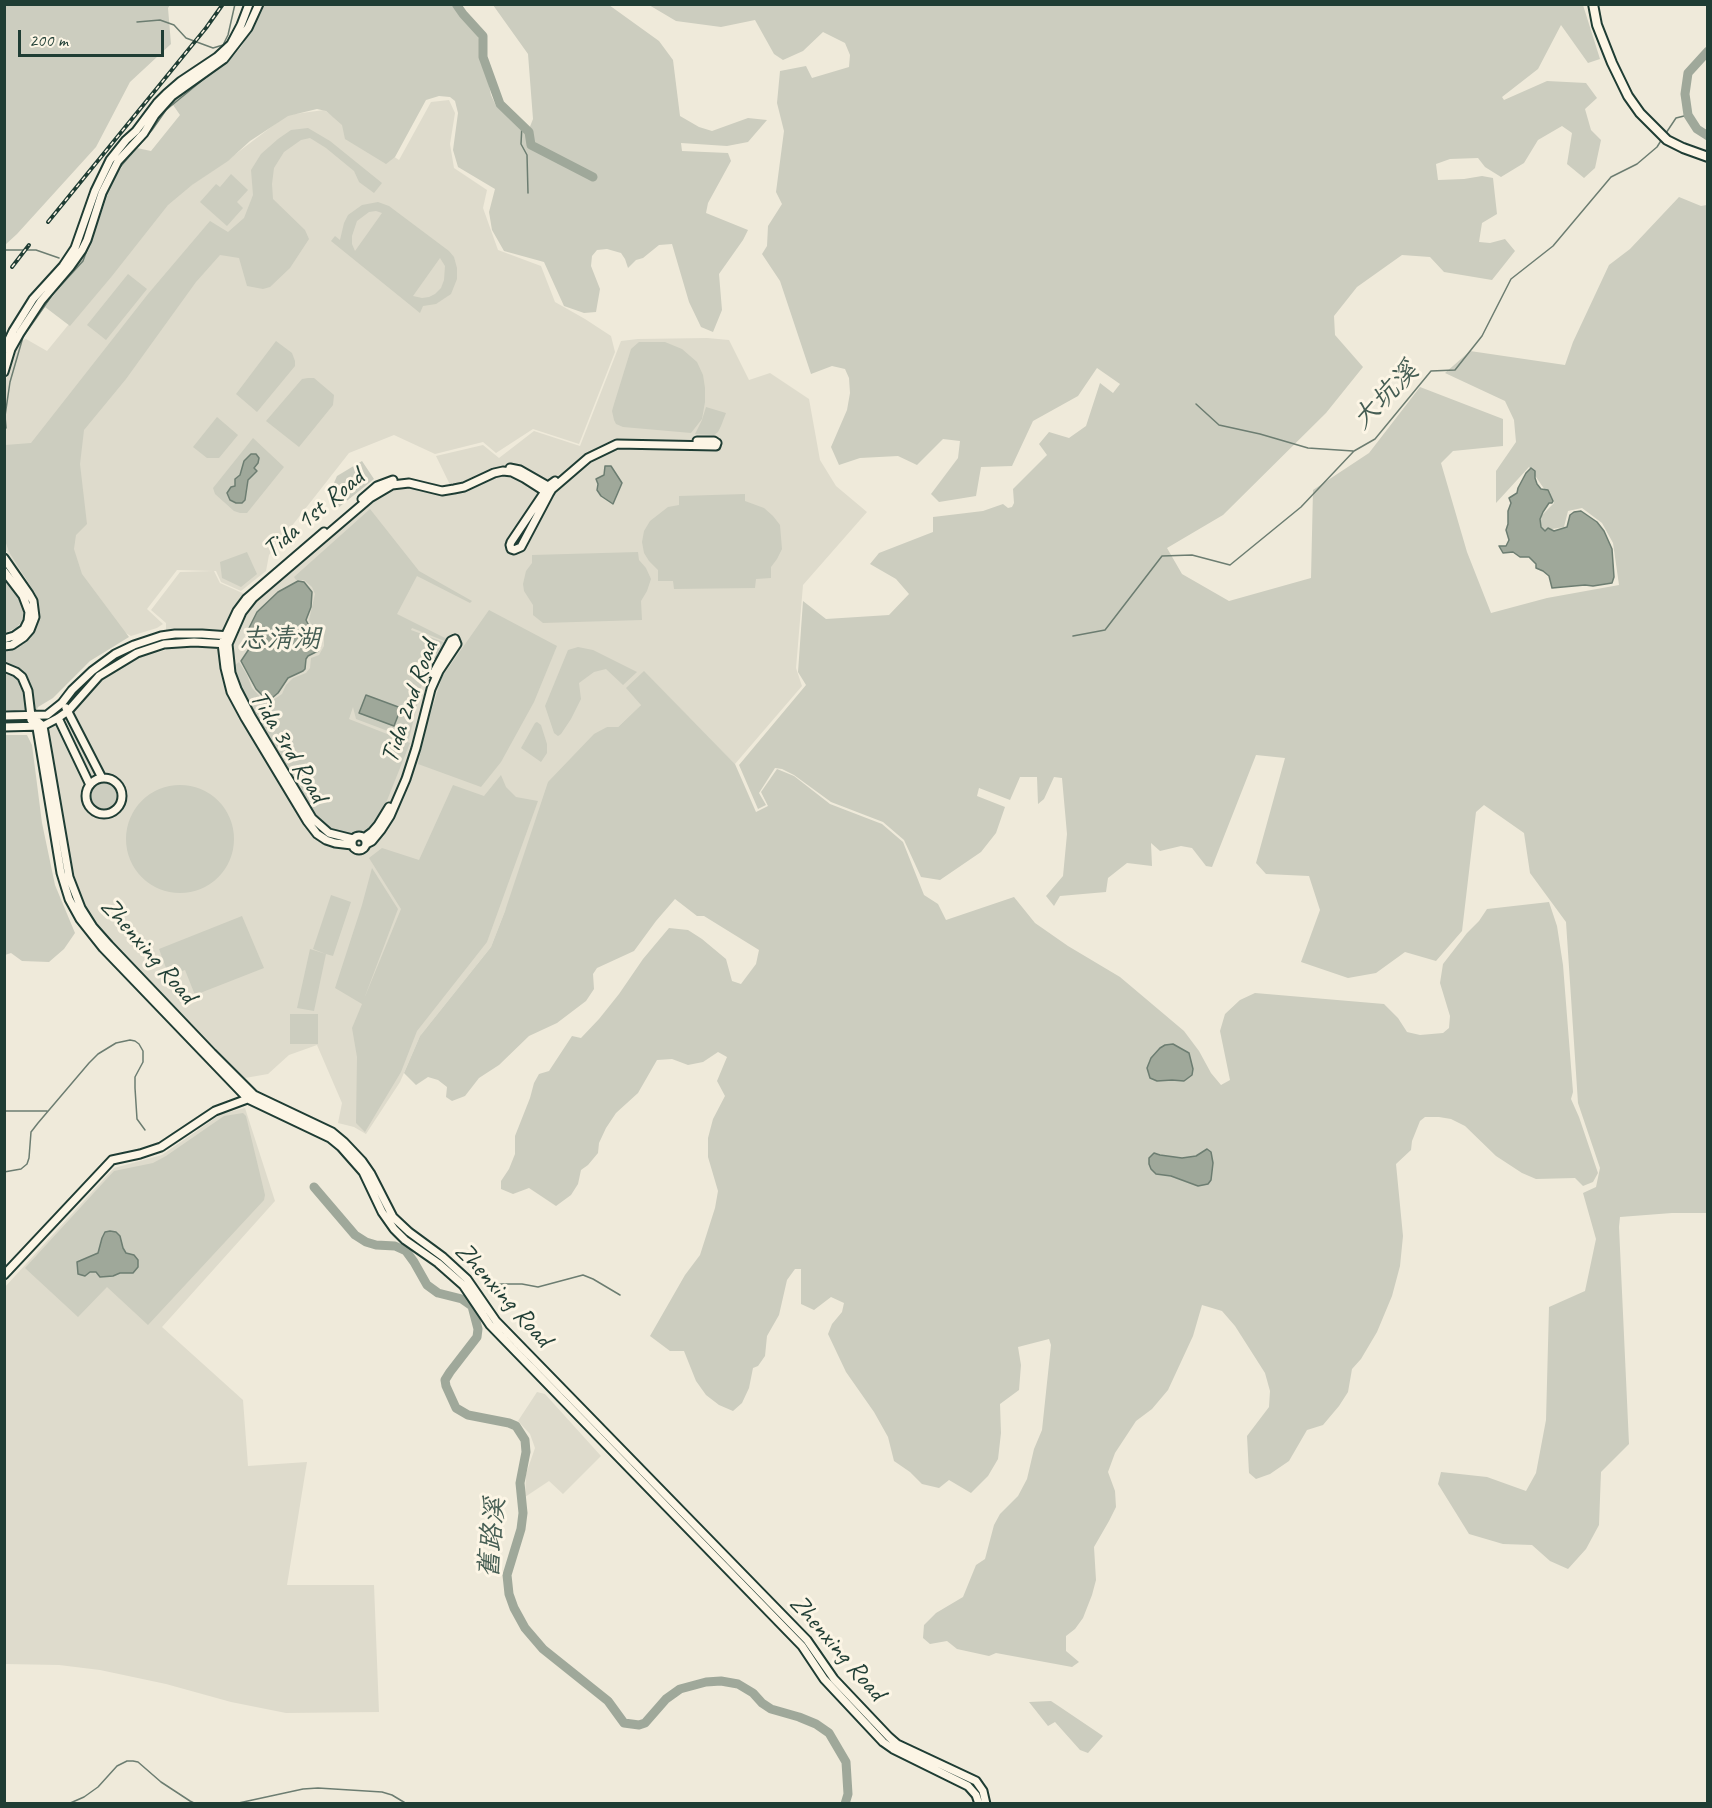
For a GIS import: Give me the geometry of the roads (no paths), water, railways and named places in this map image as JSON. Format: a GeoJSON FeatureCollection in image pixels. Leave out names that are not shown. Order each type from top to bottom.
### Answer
{"type":"FeatureCollection","features":[{"type":"Feature","properties":{"kind":"main road"},"geometry":{"type":"LineString","coordinates":[[1593,4],[1603,42],[1625,90],[1640,113],[1683,148],[1707,157]]}},
{"type":"Feature","properties":{"kind":"main road"},"geometry":{"type":"LineString","coordinates":[[1598,4],[1604,32],[1623,78],[1634,97],[1665,135],[1707,152]]}},
{"type":"Feature","properties":{"kind":"street"},"geometry":{"type":"LineString","coordinates":[[4,350],[33,299],[63,266],[75,248],[95,191],[110,160],[166,94],[231,44],[242,25],[249,4]]}},
{"type":"Feature","properties":{"kind":"street"},"geometry":{"type":"LineString","coordinates":[[4,372],[20,333],[40,301],[82,250],[102,193],[118,162],[172,96],[224,59],[248,28],[259,4]]}},
{"type":"Feature","properties":{"kind":"street"},"geometry":{"type":"LineString","coordinates":[[549,490],[511,542],[511,549],[520,548],[549,490],[588,458],[617,444],[716,446],[717,443],[714,441],[618,440],[586,454],[549,490]]}},
{"type":"Feature","properties":{"kind":"street","name":"Tida 1st Road"},"geometry":{"type":"LineString","coordinates":[[227,640],[237,611],[246,599],[377,486],[392,480],[411,479],[433,485],[454,486],[464,484],[492,468],[503,467],[520,470],[549,490]]}},
{"type":"Feature","properties":{"kind":"street"},"geometry":{"type":"LineString","coordinates":[[4,558],[33,601],[35,617],[30,630],[24,637],[12,645],[4,646]]}},
{"type":"Feature","properties":{"kind":"street"},"geometry":{"type":"LineString","coordinates":[[4,571],[23,596],[29,612],[24,629],[4,639]]}},
{"type":"Feature","properties":{"kind":"street"},"geometry":{"type":"LineString","coordinates":[[4,716],[47,715],[62,703],[92,671],[115,654],[134,645],[175,634],[202,634],[227,640]]}},
{"type":"Feature","properties":{"kind":"street","name":"Tida 2nd Road"},"geometry":{"type":"LineString","coordinates":[[455,639],[457,644],[439,671],[431,689],[406,779],[376,837],[365,841],[387,810],[404,772],[429,683],[451,641],[455,639]]}},
{"type":"Feature","properties":{"kind":"street"},"geometry":{"type":"LineString","coordinates":[[4,727],[40,727],[58,718],[68,711],[99,676],[137,653],[164,644],[227,640]]}},
{"type":"Feature","properties":{"kind":"street","name":"Tida 3rd Road"},"geometry":{"type":"LineString","coordinates":[[227,640],[225,668],[231,692],[307,820],[317,834],[326,840],[335,843],[352,842]]}},
{"type":"Feature","properties":{"kind":"street"},"geometry":{"type":"LineString","coordinates":[[4,669],[22,681],[30,716],[40,727]]}},
{"type":"Feature","properties":{"kind":"street"},"geometry":{"type":"LineString","coordinates":[[62,703],[102,778]]}},
{"type":"Feature","properties":{"kind":"street"},"geometry":{"type":"LineString","coordinates":[[58,718],[90,785]]}},
{"type":"Feature","properties":{"kind":"street","name":"Zhenxing Road"},"geometry":{"type":"LineString","coordinates":[[40,727],[69,877],[81,908],[93,927],[251,1097],[337,1140],[357,1155],[371,1174],[393,1217],[467,1279],[496,1321],[802,1646],[824,1680],[883,1742],[968,1786],[976,1795],[979,1803]]}},
{"type":"Feature","properties":{"kind":"street"},"geometry":{"type":"LineString","coordinates":[[102,778],[114,781],[122,791],[121,803],[113,812],[102,815],[91,810],[86,800],[87,789],[90,785],[102,778]]}},
{"type":"Feature","properties":{"kind":"street"},"geometry":{"type":"LineString","coordinates":[[357,836],[365,841],[363,849],[354,849],[352,842],[357,836]]}},
{"type":"Feature","properties":{"kind":"street"},"geometry":{"type":"LineString","coordinates":[[4,1275],[112,1160],[150,1151],[178,1136],[215,1111],[251,1097]]}},
{"type":"Feature","properties":{"kind":"street","name":"Zhenxing Road"},"geometry":{"type":"LineString","coordinates":[[607,1441],[807,1640],[834,1679],[889,1737],[897,1744],[975,1781],[983,1791],[986,1803]]}},
{"type":"Feature","properties":{"kind":"water"},"geometry":{"type":"Polygon","coordinates":[[[251,454],[256,454],[259,458],[254,468],[257,471],[248,480],[245,500],[242,503],[236,503],[230,500],[227,493],[231,487],[235,486],[235,479],[240,475],[244,461],[251,454]]]}},
{"type":"Feature","properties":{"kind":"water"},"geometry":{"type":"Polygon","coordinates":[[[605,466],[611,466],[622,483],[613,504],[601,496],[597,490],[596,479],[604,475],[605,466]]]}},
{"type":"Feature","properties":{"kind":"water"},"geometry":{"type":"Polygon","coordinates":[[[1531,468],[1535,471],[1537,484],[1541,489],[1548,490],[1553,501],[1543,512],[1540,519],[1541,527],[1545,531],[1548,528],[1554,531],[1567,527],[1570,515],[1581,511],[1597,522],[1612,549],[1614,577],[1612,583],[1552,588],[1549,576],[1536,568],[1536,564],[1529,557],[1520,557],[1513,552],[1503,553],[1499,546],[1506,546],[1509,540],[1506,530],[1511,503],[1509,498],[1517,493],[1526,473],[1531,468]]]}},
{"type":"Feature","properties":{"kind":"water","name":"志清湖"},"geometry":{"type":"Polygon","coordinates":[[[298,581],[304,582],[312,592],[311,607],[306,620],[319,634],[320,647],[318,651],[308,656],[305,669],[288,678],[272,698],[262,695],[256,689],[241,661],[249,649],[247,632],[257,612],[278,592],[298,581]]]}},
{"type":"Feature","properties":{"kind":"water"},"geometry":{"type":"Polygon","coordinates":[[[366,695],[401,708],[394,726],[359,713],[366,695]]]}},
{"type":"Feature","properties":{"kind":"water"},"geometry":{"type":"Polygon","coordinates":[[[1173,1044],[1189,1053],[1193,1069],[1192,1075],[1184,1081],[1157,1081],[1150,1078],[1147,1068],[1151,1058],[1160,1048],[1173,1044]]]}},
{"type":"Feature","properties":{"kind":"water"},"geometry":{"type":"Polygon","coordinates":[[[1207,1149],[1211,1152],[1213,1163],[1211,1180],[1208,1184],[1198,1186],[1171,1176],[1156,1174],[1149,1164],[1149,1158],[1154,1153],[1182,1158],[1196,1156],[1207,1149]]]}},
{"type":"Feature","properties":{"kind":"water"},"geometry":{"type":"Polygon","coordinates":[[[110,1231],[120,1236],[126,1253],[134,1255],[138,1260],[138,1267],[133,1273],[120,1273],[113,1276],[100,1277],[96,1272],[90,1272],[85,1276],[78,1274],[77,1262],[98,1253],[105,1232],[110,1231]]]}},
{"type":"Feature","properties":{"kind":"waterway"},"geometry":{"type":"LineString","coordinates":[[137,22],[160,20],[174,25],[186,38],[213,48],[223,45],[228,35],[235,4]]}},
{"type":"Feature","properties":{"kind":"waterway"},"geometry":{"type":"LineString","coordinates":[[456,4],[483,36],[483,57],[500,104],[529,132],[531,145],[593,177]]}},
{"type":"Feature","properties":{"kind":"waterway"},"geometry":{"type":"LineString","coordinates":[[1708,51],[1688,73],[1685,94],[1688,115],[1697,129],[1708,136]]}},
{"type":"Feature","properties":{"kind":"waterway"},"geometry":{"type":"LineString","coordinates":[[116,172],[166,110],[216,69]]}},
{"type":"Feature","properties":{"kind":"waterway","name":"大坑溪"},"geometry":{"type":"LineString","coordinates":[[1666,133],[1676,118],[1688,115]]}},
{"type":"Feature","properties":{"kind":"waterway"},"geometry":{"type":"LineString","coordinates":[[522,124],[521,144],[527,155],[528,193]]}},
{"type":"Feature","properties":{"kind":"waterway","name":"大坑溪"},"geometry":{"type":"LineString","coordinates":[[1073,636],[1105,630],[1162,556],[1192,555],[1230,565],[1301,507],[1354,451],[1375,439],[1431,371],[1455,370],[1482,336],[1511,279],[1553,246],[1611,177],[1637,164],[1657,147],[1662,139]]}},
{"type":"Feature","properties":{"kind":"waterway"},"geometry":{"type":"LineString","coordinates":[[6,428],[5,416],[10,382],[23,337],[53,294],[83,261],[109,187]]}},
{"type":"Feature","properties":{"kind":"waterway"},"geometry":{"type":"LineString","coordinates":[[4,250],[36,250],[59,258]]}},
{"type":"Feature","properties":{"kind":"waterway"},"geometry":{"type":"LineString","coordinates":[[1196,404],[1219,425],[1308,448],[1353,451]]}},
{"type":"Feature","properties":{"kind":"waterway"},"geometry":{"type":"LineString","coordinates":[[4,1172],[21,1169],[27,1164],[31,1132],[89,1063],[98,1054],[116,1043],[135,1041],[143,1051],[143,1062],[135,1077],[135,1088],[137,1119],[145,1130]]}},
{"type":"Feature","properties":{"kind":"waterway"},"geometry":{"type":"LineString","coordinates":[[4,1111],[47,1111]]}},
{"type":"Feature","properties":{"kind":"waterway","name":"舊路溪"},"geometry":{"type":"LineString","coordinates":[[314,1187],[355,1235],[366,1242],[395,1246],[406,1251],[427,1285],[438,1293],[462,1299],[472,1306],[478,1329],[477,1337],[450,1372],[445,1380],[446,1386],[456,1408],[468,1415],[516,1426],[525,1440],[526,1452],[520,1483],[523,1513],[521,1529],[507,1575],[509,1594],[514,1608],[525,1628],[543,1649],[608,1701],[624,1723],[639,1725],[645,1723],[666,1699],[680,1689],[706,1682],[721,1681],[738,1684],[753,1693],[771,1709],[816,1724],[829,1733],[846,1762],[848,1794],[845,1804]]}},
{"type":"Feature","properties":{"kind":"waterway"},"geometry":{"type":"LineString","coordinates":[[497,1284],[522,1284],[538,1287],[583,1275],[620,1295]]}},
{"type":"Feature","properties":{"kind":"waterway"},"geometry":{"type":"LineString","coordinates":[[68,1804],[98,1787],[117,1766],[127,1761],[138,1762],[161,1782],[196,1804]]}},
{"type":"Feature","properties":{"kind":"waterway"},"geometry":{"type":"LineString","coordinates":[[234,1804],[303,1789],[318,1788],[382,1792],[407,1804]]}},
{"type":"Feature","properties":{"kind":"railway"},"geometry":{"type":"LineString","coordinates":[[48,222],[223,4]]}},
{"type":"Feature","properties":{"kind":"railway"},"geometry":{"type":"LineString","coordinates":[[12,267],[29,245]]}}]}
